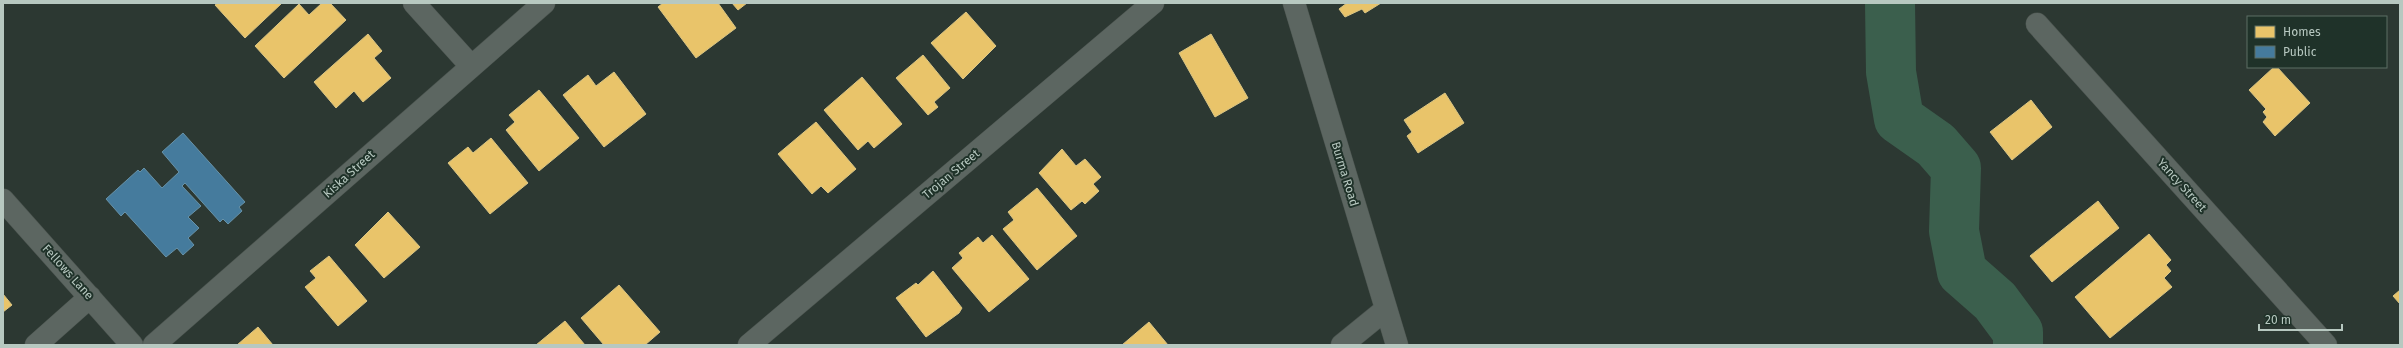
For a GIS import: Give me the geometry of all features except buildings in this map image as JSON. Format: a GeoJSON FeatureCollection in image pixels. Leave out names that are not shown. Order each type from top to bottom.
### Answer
{"type":"FeatureCollection","features":[{"type":"Feature","properties":{"kind":"street"},"geometry":{"type":"LineString","coordinates":[[414,3],[471,66]]}},
{"type":"Feature","properties":{"kind":"street","name":"Kiska Street"},"geometry":{"type":"LineString","coordinates":[[154,345],[544,3]]}},
{"type":"Feature","properties":{"kind":"street","name":"Trojan Street"},"geometry":{"type":"LineString","coordinates":[[749,345],[1153,3]]}},
{"type":"Feature","properties":{"kind":"street","name":"Burma Road"},"geometry":{"type":"LineString","coordinates":[[1294,3],[1396,345]]}},
{"type":"Feature","properties":{"kind":"street","name":"Yancy Street"},"geometry":{"type":"LineString","coordinates":[[2038,24],[2326,345]]}},
{"type":"Feature","properties":{"kind":"street","name":"Fellows Lane"},"geometry":{"type":"LineString","coordinates":[[3,200],[132,345]]}},
{"type":"Feature","properties":{"kind":"street"},"geometry":{"type":"LineString","coordinates":[[36,345],[90,297]]}},
{"type":"Feature","properties":{"kind":"street"},"geometry":{"type":"LineString","coordinates":[[1342,345],[1385,310]]}},
{"type":"Feature","properties":{"kind":"waterway"},"geometry":{"type":"LineString","coordinates":[[1890,3],[1891,72],[1899,119],[1936,145],[1956,168],[1954,231],[1962,272],[1995,301],[2018,332],[2018,345]]}}]}
